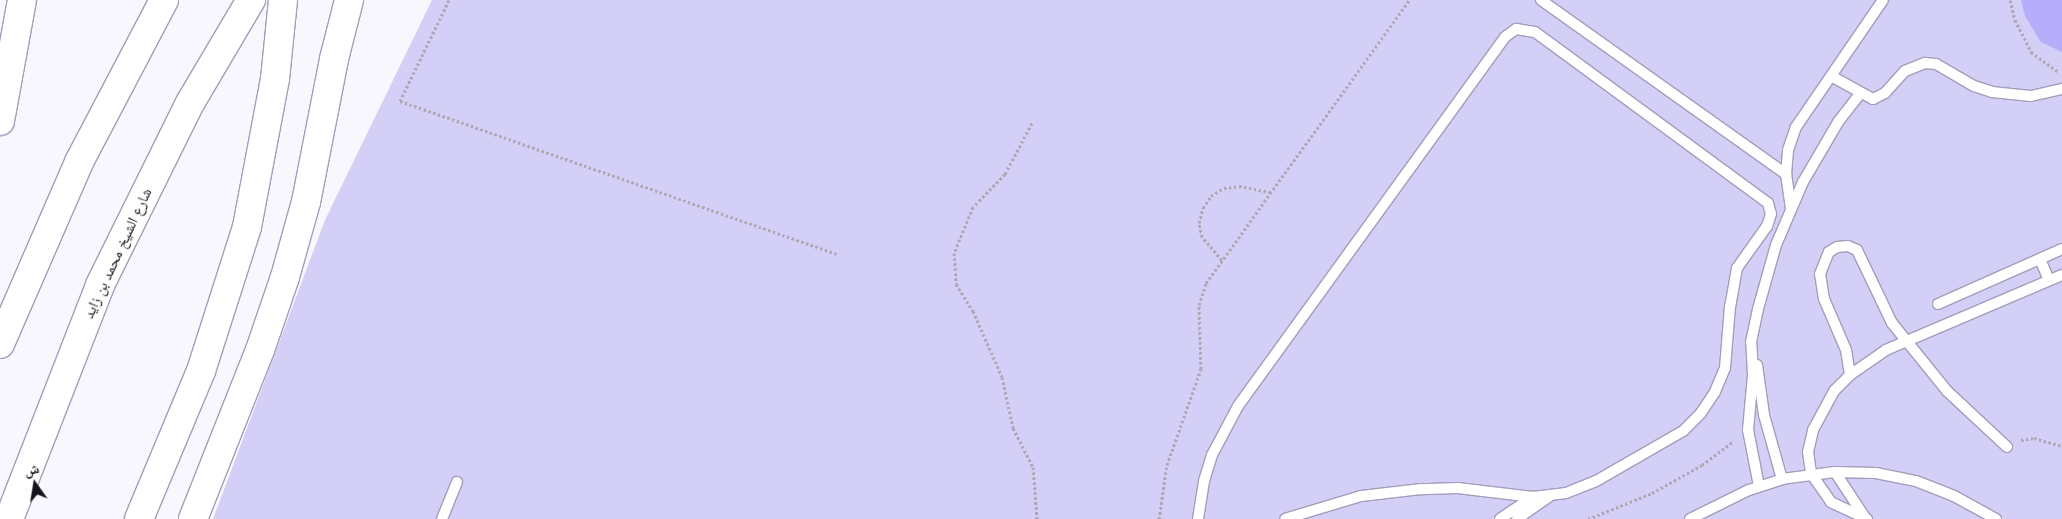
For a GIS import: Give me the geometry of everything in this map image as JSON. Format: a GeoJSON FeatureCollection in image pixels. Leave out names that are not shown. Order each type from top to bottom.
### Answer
{"type":"FeatureCollection","features":[{"type":"Feature","properties":{"kind":"highway"},"geometry":{"type":"LineString","coordinates":[[0,121],[22,0]]}},
{"type":"Feature","properties":{"kind":"highway"},"geometry":{"type":"LineString","coordinates":[[0,344],[79,162],[164,0]]}},
{"type":"Feature","properties":{"kind":"highway","name":"شارع الشيخ محمد بن زايد"},"geometry":{"type":"LineString","coordinates":[[8,519],[104,276],[190,103],[251,0]]}},
{"type":"Feature","properties":{"kind":"highway"},"geometry":{"type":"LineString","coordinates":[[139,519],[201,371],[247,227],[275,79],[283,0]]}},
{"type":"Feature","properties":{"kind":"highway"},"geometry":{"type":"LineString","coordinates":[[193,519],[260,350],[285,276],[306,202],[334,59],[349,0]]}},
{"type":"Feature","properties":{"kind":"lane"},"geometry":{"type":"LineString","coordinates":[[1541,0],[1786,174]]}},
{"type":"Feature","properties":{"kind":"lane"},"geometry":{"type":"LineString","coordinates":[[1759,486],[1748,430],[1753,375],[1751,342],[1766,277],[1792,205],[1786,174],[1788,150],[1796,127],[1883,0]]}},
{"type":"Feature","properties":{"kind":"lane"},"geometry":{"type":"LineString","coordinates":[[1198,519],[1204,481],[1212,454],[1238,406],[1506,37],[1522,28],[1535,32],[1760,194],[1768,203],[1771,214],[1767,226],[1737,268],[1730,306],[1725,368],[1715,392],[1701,413],[1683,431],[1629,463],[1581,488],[1550,496],[1458,488],[1414,490],[1361,496],[1285,519]]}},
{"type":"Feature","properties":{"kind":"lane"},"geometry":{"type":"LineString","coordinates":[[1831,76],[1866,98],[1879,97],[1905,71],[1925,63],[1945,69],[1974,86],[1992,92],[2031,96],[2062,89]]}},
{"type":"Feature","properties":{"kind":"lane"},"geometry":{"type":"LineString","coordinates":[[1789,214],[1820,152],[1860,94]]}},
{"type":"Feature","properties":{"kind":"lane"},"geometry":{"type":"LineString","coordinates":[[1850,375],[1844,344],[1821,287],[1824,262],[1837,246],[1848,246],[1857,250],[1880,302],[1907,340],[1947,391],[2007,447]]}},
{"type":"Feature","properties":{"kind":"lane"},"geometry":{"type":"LineString","coordinates":[[1938,304],[2062,249]]}},
{"type":"Feature","properties":{"kind":"lane"},"geometry":{"type":"LineString","coordinates":[[2040,259],[2049,280]]}},
{"type":"Feature","properties":{"kind":"lane"},"geometry":{"type":"LineString","coordinates":[[1865,518],[1832,502],[1811,473],[1808,452],[1813,430],[1821,410],[1850,375],[1886,350],[2062,275]]}},
{"type":"Feature","properties":{"kind":"lane"},"geometry":{"type":"LineString","coordinates":[[1751,342],[1760,381],[1764,414],[1782,478]]}},
{"type":"Feature","properties":{"kind":"lane"},"geometry":{"type":"LineString","coordinates":[[1835,472],[1865,518]]}},
{"type":"Feature","properties":{"kind":"lane"},"geometry":{"type":"LineString","coordinates":[[1690,519],[1759,486],[1782,478],[1811,473],[1835,472],[1876,473],[1916,481],[1954,496],[1996,519]]}},
{"type":"Feature","properties":{"kind":"lane"},"geometry":{"type":"LineString","coordinates":[[442,519],[457,482]]}},
{"type":"Feature","properties":{"kind":"lane"},"geometry":{"type":"LineString","coordinates":[[1500,519],[1533,496]]}},
{"type":"Feature","properties":{"kind":"lane"},"geometry":{"type":"LineString","coordinates":[[1517,519],[1550,496]]}},
{"type":"Feature","properties":{"kind":"path"},"geometry":{"type":"LineString","coordinates":[[449,0],[400,101],[837,254]]}},
{"type":"Feature","properties":{"kind":"path"},"geometry":{"type":"LineString","coordinates":[[1159,519],[1166,465],[1201,369],[1201,293],[1222,260],[1408,0]]}},
{"type":"Feature","properties":{"kind":"path"},"geometry":{"type":"LineString","coordinates":[[2010,0],[2015,20],[2031,52],[2062,73]]}},
{"type":"Feature","properties":{"kind":"path"},"geometry":{"type":"LineString","coordinates":[[1032,123],[1004,174],[972,207],[954,253],[956,284],[973,311],[1002,377],[1013,428],[1032,467],[1037,519]]}},
{"type":"Feature","properties":{"kind":"path"},"geometry":{"type":"LineString","coordinates":[[1222,260],[1202,237],[1199,222],[1203,208],[1211,196],[1224,188],[1239,186],[1271,192]]}},
{"type":"Feature","properties":{"kind":"path"},"geometry":{"type":"LineString","coordinates":[[1588,519],[1652,493],[1702,465],[1748,430]]}},
{"type":"Feature","properties":{"kind":"path"},"geometry":{"type":"LineString","coordinates":[[2007,447],[2034,438],[2062,446]]}},
{"type":"Feature","properties":{"kind":"shaded area"},"geometry":{"type":"Polygon","coordinates":[[[432,0],[2062,0],[2062,519],[213,519],[325,220],[432,0]]]}},
{"type":"Feature","properties":{"kind":"shaded area"},"geometry":{"type":"Polygon","coordinates":[[[2021,0],[2062,0],[2062,52],[2041,42],[2025,16],[2021,0]]]}}]}
